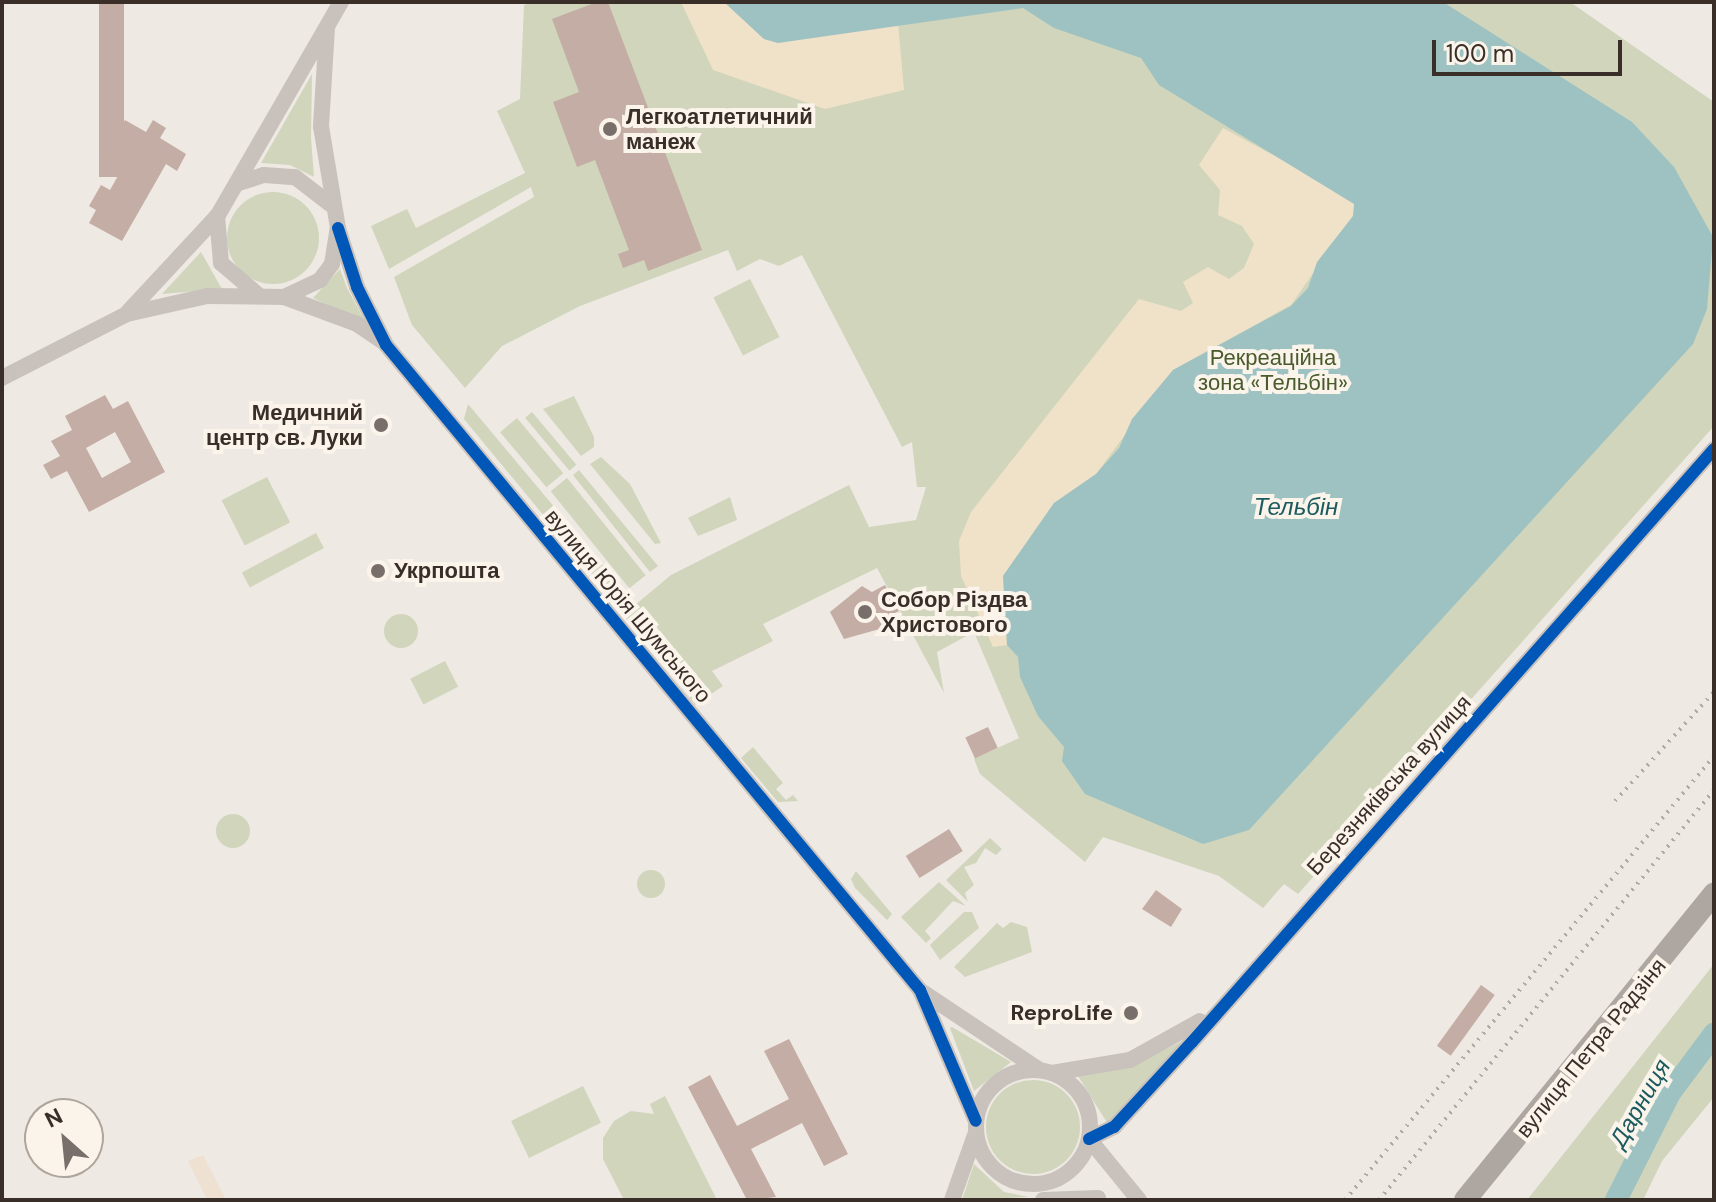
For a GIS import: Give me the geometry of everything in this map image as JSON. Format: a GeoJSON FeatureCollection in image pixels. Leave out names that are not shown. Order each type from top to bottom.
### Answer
{"type":"FeatureCollection","features":[{"type":"Feature","properties":{"kind":"main road","name":"вулиця Петра Радзіня"},"geometry":{"type":"LineString","coordinates":[[1465,1200],[1714,894]]}},
{"type":"Feature","properties":{"kind":"street"},"geometry":{"type":"LineString","coordinates":[[127,314],[218,215],[341,2]]}},
{"type":"Feature","properties":{"kind":"street"},"geometry":{"type":"LineString","coordinates":[[2,378],[127,314],[207,296],[284,297],[320,280],[332,264],[338,228],[331,206],[321,126],[327,29]]}},
{"type":"Feature","properties":{"kind":"street"},"geometry":{"type":"LineString","coordinates":[[239,183],[295,177],[331,206]]}},
{"type":"Feature","properties":{"kind":"street"},"geometry":{"type":"LineString","coordinates":[[218,215],[221,263],[245,289],[262,296]]}},
{"type":"Feature","properties":{"kind":"street","name":"вулиця Юрія Шумського"},"geometry":{"type":"LineString","coordinates":[[338,228],[357,287],[386,345],[920,990],[1046,1072]]}},
{"type":"Feature","properties":{"kind":"street","name":"вулиця Юрія Шумського"},"geometry":{"type":"LineString","coordinates":[[284,297],[357,324],[386,345]]}},
{"type":"Feature","properties":{"kind":"street","name":"Березняківська вулиця"},"geometry":{"type":"LineString","coordinates":[[1089,1139],[1114,1127],[1714,449]]}},
{"type":"Feature","properties":{"kind":"street","name":"вулиця Юрія Шумського"},"geometry":{"type":"LineString","coordinates":[[920,990],[976,1127]]}},
{"type":"Feature","properties":{"kind":"street","name":"Березняківська вулиця"},"geometry":{"type":"LineString","coordinates":[[1046,1072],[1130,1060],[1177,1038],[1214,1011]]}},
{"type":"Feature","properties":{"kind":"street"},"geometry":{"type":"LineString","coordinates":[[952,1200],[976,1127],[997,1082],[1046,1072],[1082,1097],[1089,1139],[1121,1182],[1139,1200]]}},
{"type":"Feature","properties":{"kind":"street"},"geometry":{"type":"LineString","coordinates":[[976,1127],[982,1155],[1001,1175],[1027,1184],[1054,1180],[1100,1199]]}},
{"type":"Feature","properties":{"kind":"street"},"geometry":{"type":"LineString","coordinates":[[1114,1127],[1110,1150],[1121,1182]]}},
{"type":"Feature","properties":{"kind":"street"},"geometry":{"type":"LineString","coordinates":[[1034,1200],[1054,1180],[1077,1164],[1089,1139]]}},
{"type":"Feature","properties":{"kind":"street"},"geometry":{"type":"LineString","coordinates":[[1043,1200],[1100,1199]]}},
{"type":"Feature","properties":{"kind":"green space","name":"Рекреаційна зона «Тельбін»"},"geometry":{"type":"Polygon","coordinates":[[[532,2],[1570,2],[1714,102],[1714,426],[1298,894],[1284,884],[1263,908],[1219,876],[1103,837],[1085,862],[980,774],[974,759],[1019,738],[974,632],[937,652],[944,693],[877,568],[763,624],[773,641],[712,671],[723,686],[695,705],[623,615],[671,575],[849,485],[869,527],[916,520],[926,487],[917,487],[912,442],[902,447],[802,255],[779,266],[760,259],[737,271],[728,250],[580,306],[502,346],[465,388],[412,325],[394,277],[534,197],[531,187],[389,269],[371,226],[407,209],[416,228],[525,173],[497,111],[520,99],[524,5],[532,2]]]}},
{"type":"Feature","properties":{"kind":"green space"},"geometry":{"type":"Polygon","coordinates":[[[312,74],[314,177],[290,165],[261,163],[312,74]]]}},
{"type":"Feature","properties":{"kind":"green space"},"geometry":{"type":"Polygon","coordinates":[[[273,192],[291,195],[306,205],[316,220],[319,238],[316,256],[306,271],[291,281],[273,284],[255,281],[240,271],[230,256],[227,238],[230,220],[240,205],[255,195],[273,192]]]}},
{"type":"Feature","properties":{"kind":"green space"},"geometry":{"type":"Polygon","coordinates":[[[201,252],[222,289],[162,294],[201,252]]]}},
{"type":"Feature","properties":{"kind":"green space"},"geometry":{"type":"Polygon","coordinates":[[[340,269],[347,288],[366,323],[313,298],[340,269]]]}},
{"type":"Feature","properties":{"kind":"green space"},"geometry":{"type":"Polygon","coordinates":[[[750,279],[780,337],[743,356],[713,298],[750,279]]]}},
{"type":"Feature","properties":{"kind":"green space"},"geometry":{"type":"Polygon","coordinates":[[[574,396],[594,437],[594,447],[581,456],[543,409],[574,396]]]}},
{"type":"Feature","properties":{"kind":"green space"},"geometry":{"type":"Polygon","coordinates":[[[468,404],[627,594],[611,597],[464,419],[468,404]]]}},
{"type":"Feature","properties":{"kind":"green space"},"geometry":{"type":"Polygon","coordinates":[[[532,412],[576,465],[569,471],[525,418],[532,412]]]}},
{"type":"Feature","properties":{"kind":"green space"},"geometry":{"type":"Polygon","coordinates":[[[517,418],[563,473],[546,487],[500,432],[517,418]]]}},
{"type":"Feature","properties":{"kind":"green space"},"geometry":{"type":"Polygon","coordinates":[[[601,457],[630,484],[661,543],[655,544],[590,464],[601,457]]]}},
{"type":"Feature","properties":{"kind":"green space"},"geometry":{"type":"Polygon","coordinates":[[[579,470],[658,566],[650,572],[573,475],[579,470]]]}},
{"type":"Feature","properties":{"kind":"green space"},"geometry":{"type":"Polygon","coordinates":[[[267,477],[290,522],[245,546],[222,500],[267,477]]]}},
{"type":"Feature","properties":{"kind":"green space"},"geometry":{"type":"Polygon","coordinates":[[[567,478],[646,575],[629,588],[551,491],[567,478]]]}},
{"type":"Feature","properties":{"kind":"green space"},"geometry":{"type":"Polygon","coordinates":[[[730,497],[737,520],[698,536],[688,518],[730,497]]]}},
{"type":"Feature","properties":{"kind":"green space"},"geometry":{"type":"Polygon","coordinates":[[[316,533],[324,548],[250,587],[242,572],[316,533]]]}},
{"type":"Feature","properties":{"kind":"green space"},"geometry":{"type":"Polygon","coordinates":[[[401,614],[413,619],[418,631],[413,643],[401,648],[389,643],[384,631],[389,619],[401,614]]]}},
{"type":"Feature","properties":{"kind":"green space"},"geometry":{"type":"Polygon","coordinates":[[[445,661],[458,687],[423,705],[410,679],[445,661]]]}},
{"type":"Feature","properties":{"kind":"green space"},"geometry":{"type":"Polygon","coordinates":[[[753,747],[783,783],[776,789],[786,800],[793,795],[798,801],[778,802],[741,758],[753,747]]]}},
{"type":"Feature","properties":{"kind":"green space"},"geometry":{"type":"Polygon","coordinates":[[[233,814],[245,819],[250,831],[245,843],[233,848],[221,843],[216,831],[221,819],[233,814]]]}},
{"type":"Feature","properties":{"kind":"green space"},"geometry":{"type":"Polygon","coordinates":[[[990,838],[1002,849],[996,855],[985,848],[976,863],[964,867],[974,885],[965,893],[968,902],[946,880],[990,838]]]}},
{"type":"Feature","properties":{"kind":"green space"},"geometry":{"type":"Polygon","coordinates":[[[651,870],[661,874],[665,884],[661,894],[651,898],[641,894],[637,884],[641,874],[651,870]]]}},
{"type":"Feature","properties":{"kind":"green space"},"geometry":{"type":"Polygon","coordinates":[[[856,871],[892,914],[887,920],[855,888],[851,879],[856,871]]]}},
{"type":"Feature","properties":{"kind":"green space"},"geometry":{"type":"Polygon","coordinates":[[[939,882],[966,906],[953,901],[925,931],[931,938],[926,943],[901,917],[939,882]]]}},
{"type":"Feature","properties":{"kind":"green space"},"geometry":{"type":"Polygon","coordinates":[[[964,912],[972,912],[979,928],[940,960],[930,945],[964,912]]]}},
{"type":"Feature","properties":{"kind":"green space"},"geometry":{"type":"Polygon","coordinates":[[[1011,922],[1027,927],[1032,952],[965,977],[954,967],[997,923],[1003,928],[1011,922]]]}},
{"type":"Feature","properties":{"kind":"green space"},"geometry":{"type":"Polygon","coordinates":[[[1714,964],[1714,1097],[1662,1161],[1643,1200],[1527,1200],[1714,964]]]}},
{"type":"Feature","properties":{"kind":"green space"},"geometry":{"type":"Polygon","coordinates":[[[952,1027],[1011,1062],[974,1091],[952,1027]]]}},
{"type":"Feature","properties":{"kind":"green space"},"geometry":{"type":"Polygon","coordinates":[[[1182,1041],[1111,1122],[1106,1121],[1078,1076],[1142,1061],[1182,1041]]]}},
{"type":"Feature","properties":{"kind":"green space"},"geometry":{"type":"Polygon","coordinates":[[[1033,1080],[1051,1084],[1066,1094],[1076,1109],[1080,1127],[1076,1145],[1066,1160],[1051,1170],[1033,1174],[1015,1170],[1000,1160],[990,1145],[986,1127],[990,1109],[1000,1094],[1015,1084],[1033,1080]]]}},
{"type":"Feature","properties":{"kind":"green space"},"geometry":{"type":"Polygon","coordinates":[[[583,1086],[601,1123],[529,1158],[511,1121],[583,1086]]]}},
{"type":"Feature","properties":{"kind":"green space"},"geometry":{"type":"Polygon","coordinates":[[[665,1096],[717,1200],[624,1200],[603,1159],[603,1138],[614,1121],[631,1111],[654,1114],[650,1104],[665,1096]]]}},
{"type":"Feature","properties":{"kind":"green space"},"geometry":{"type":"Polygon","coordinates":[[[974,1164],[1004,1192],[1029,1197],[962,1200],[974,1164]]]}},
{"type":"Feature","properties":{"kind":"sand"},"geometry":{"type":"Polygon","coordinates":[[[681,2],[724,2],[764,39],[778,43],[898,23],[904,90],[825,109],[713,70],[681,2]]]}},
{"type":"Feature","properties":{"kind":"sand"},"geometry":{"type":"Polygon","coordinates":[[[1223,128],[1327,184],[1355,204],[1353,216],[1291,305],[1173,370],[1096,474],[1054,503],[1003,576],[1007,645],[993,647],[961,576],[959,541],[971,512],[1139,299],[1181,311],[1193,303],[1183,282],[1208,267],[1229,279],[1244,268],[1254,244],[1242,226],[1218,215],[1220,190],[1199,165],[1223,128]]]}},
{"type":"Feature","properties":{"kind":"shaded area"},"geometry":{"type":"Polygon","coordinates":[[[203,1155],[226,1200],[207,1200],[188,1161],[203,1155]]]}},
{"type":"Feature","properties":{"kind":"water","name":"Тельбін"},"geometry":{"type":"Polygon","coordinates":[[[724,2],[1443,2],[1632,122],[1674,167],[1713,237],[1707,309],[1693,344],[1249,830],[1203,844],[1085,794],[1062,761],[1064,747],[1038,716],[1020,677],[1018,657],[1007,645],[1003,576],[1054,503],[1096,474],[1119,448],[1132,419],[1173,370],[1291,306],[1308,288],[1317,262],[1353,216],[1354,204],[1159,85],[1141,58],[1054,28],[1023,8],[778,43],[764,39],[724,2]]]}},
{"type":"Feature","properties":{"kind":"building"},"geometry":{"type":"Polygon","coordinates":[[[99,2],[124,2],[124,177],[99,177],[99,2]]]}},
{"type":"Feature","properties":{"kind":"building","name":"Легкоатлетичний манеж"},"geometry":{"type":"Polygon","coordinates":[[[597,2],[608,2],[702,250],[648,271],[644,260],[623,268],[618,254],[629,250],[595,160],[577,167],[553,102],[579,92],[552,19],[597,2]]]}},
{"type":"Feature","properties":{"kind":"building"},"geometry":{"type":"Polygon","coordinates":[[[125,120],[146,132],[153,120],[166,128],[160,138],[186,154],[177,171],[166,164],[122,241],[89,223],[96,210],[89,206],[101,185],[110,190],[124,165],[105,154],[125,120]]]}},
{"type":"Feature","properties":{"kind":"building"},"geometry":{"type":"Polygon","coordinates":[[[105,395],[113,409],[128,401],[165,472],[89,512],[67,471],[51,479],[43,465],[60,456],[51,441],[72,430],[65,416],[105,395]],[[115,432],[86,448],[102,478],[131,462],[115,432]]]}},
{"type":"Feature","properties":{"kind":"building","name":"Собор Різдва Христового"},"geometry":{"type":"Polygon","coordinates":[[[885,585],[899,611],[885,618],[883,628],[844,639],[830,612],[862,586],[872,592],[885,585]]]}},
{"type":"Feature","properties":{"kind":"building"},"geometry":{"type":"Polygon","coordinates":[[[988,727],[998,748],[975,758],[965,738],[988,727]]]}},
{"type":"Feature","properties":{"kind":"building"},"geometry":{"type":"Polygon","coordinates":[[[949,829],[963,851],[920,878],[906,856],[949,829]]]}},
{"type":"Feature","properties":{"kind":"building"},"geometry":{"type":"Polygon","coordinates":[[[1156,890],[1182,909],[1171,927],[1142,909],[1156,890]]]}},
{"type":"Feature","properties":{"kind":"building"},"geometry":{"type":"Polygon","coordinates":[[[1481,985],[1495,995],[1451,1056],[1437,1046],[1481,985]]]}},
{"type":"Feature","properties":{"kind":"building"},"geometry":{"type":"Polygon","coordinates":[[[789,1039],[848,1154],[824,1166],[802,1123],[751,1149],[776,1197],[747,1200],[688,1087],[710,1075],[737,1126],[789,1099],[764,1051],[789,1039]]]}},
{"type":"Feature","properties":{"kind":"waterway","name":"Дарниця"},"geometry":{"type":"LineString","coordinates":[[1616,1200],[1670,1093],[1714,1034]]}},
{"type":"Feature","properties":{"kind":"railway"},"geometry":{"type":"LineString","coordinates":[[1615,801],[1714,692]]}},
{"type":"Feature","properties":{"kind":"railway"},"geometry":{"type":"LineString","coordinates":[[1345,1200],[1714,756]]}},
{"type":"Feature","properties":{"kind":"railway"},"geometry":{"type":"LineString","coordinates":[[1379,1200],[1714,790]]}},
{"type":"Feature","properties":{"kind":"cycle path"},"geometry":{"type":"LineString","coordinates":[[338,228],[357,287],[386,345],[920,990],[976,1121]]}},
{"type":"Feature","properties":{"kind":"cycle path"},"geometry":{"type":"LineString","coordinates":[[1089,1139],[1114,1127],[1192,1042],[1714,449]]}},
{"type":"Feature","properties":{"kind":"place","name":"Легкоатлетичний манеж"},"geometry":{"type":"Point","coordinates":[610,129]}},
{"type":"Feature","properties":{"kind":"place","name":"Медичний центр св. Луки"},"geometry":{"type":"Point","coordinates":[381,425]}},
{"type":"Feature","properties":{"kind":"place","name":"Укрпошта"},"geometry":{"type":"Point","coordinates":[378,571]}},
{"type":"Feature","properties":{"kind":"place","name":"Собор Різдва Христового"},"geometry":{"type":"Point","coordinates":[865,612]}},
{"type":"Feature","properties":{"kind":"place","name":"ReproLife"},"geometry":{"type":"Point","coordinates":[1131,1013]}}]}
